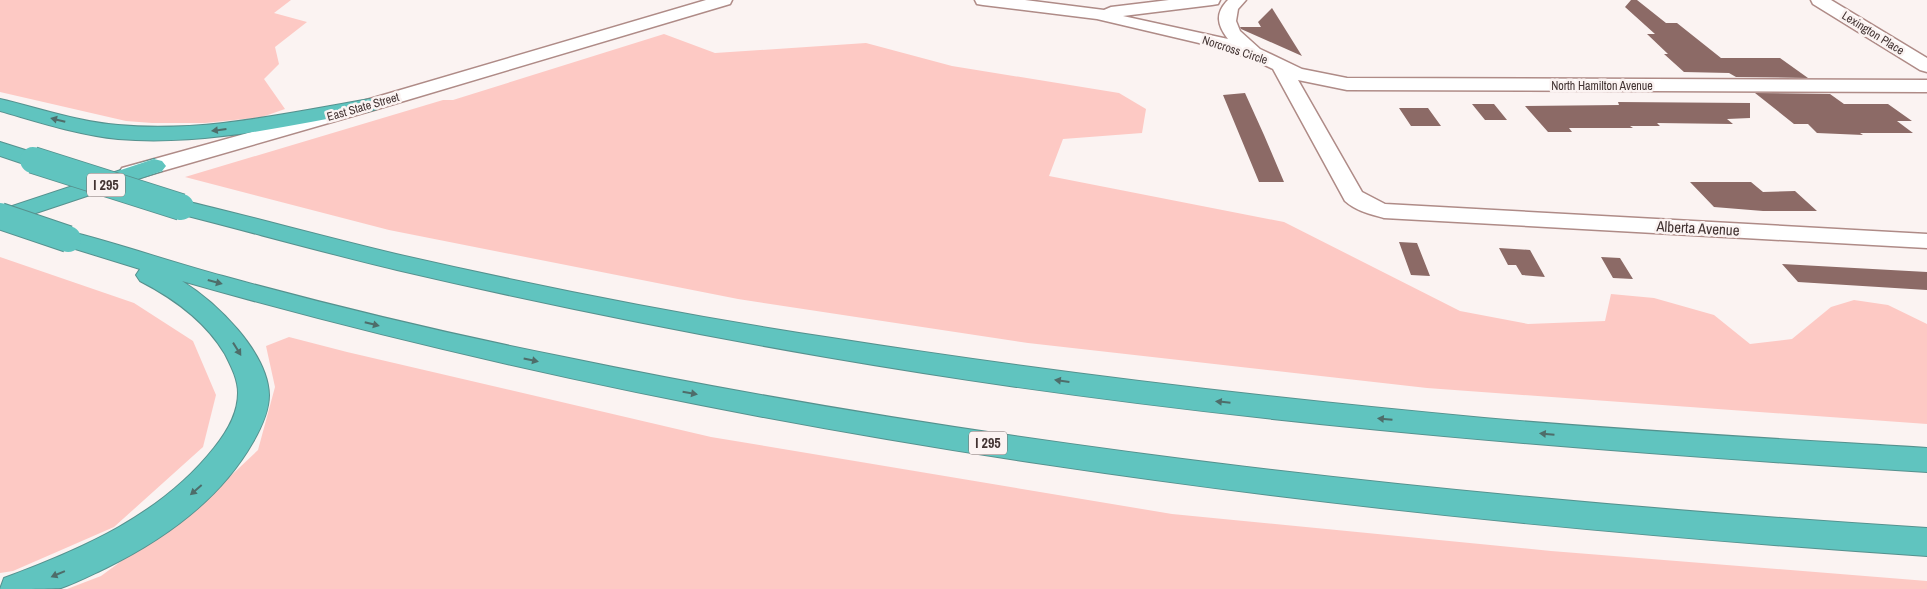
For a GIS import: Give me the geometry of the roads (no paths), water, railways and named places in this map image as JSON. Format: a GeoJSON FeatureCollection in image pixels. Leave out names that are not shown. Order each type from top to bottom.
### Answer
{"type":"FeatureCollection","features":[{"type":"Feature","properties":{"kind":"highway"},"geometry":{"type":"LineString","coordinates":[[0,105],[86,127],[116,132],[150,134],[211,131],[370,105]]}},
{"type":"Feature","properties":{"kind":"highway","name":"I 295"},"geometry":{"type":"LineString","coordinates":[[0,149],[181,206],[325,245],[519,290],[840,349],[1087,385],[1216,401],[1576,437],[1927,460]]}},
{"type":"Feature","properties":{"kind":"highway"},"geometry":{"type":"LineString","coordinates":[[0,217],[154,166]]}},
{"type":"Feature","properties":{"kind":"highway","name":"I 295"},"geometry":{"type":"LineString","coordinates":[[0,217],[231,287],[448,342],[679,391],[876,426],[1085,458],[1414,499],[1716,527],[1927,542]]}},
{"type":"Feature","properties":{"kind":"highway"},"geometry":{"type":"LineString","coordinates":[[17,589],[56,575],[98,556],[136,534],[174,508],[205,482],[226,458],[243,433],[252,408],[253,388],[242,357],[224,330],[201,306],[173,287],[68,239]]}},
{"type":"Feature","properties":{"kind":"highway"},"geometry":{"type":"LineString","coordinates":[[1576,437],[1927,441]]}},
{"type":"Feature","properties":{"kind":"street","name":"East State Street"},"geometry":{"type":"LineString","coordinates":[[0,210],[370,105],[724,0]]}},
{"type":"Feature","properties":{"kind":"street","name":"Norcross Circle"},"geometry":{"type":"LineString","coordinates":[[983,0],[1100,14],[1218,42],[1257,54],[1280,65],[1353,196],[1360,202],[1384,211],[1469,216]]}},
{"type":"Feature","properties":{"kind":"street"},"geometry":{"type":"LineString","coordinates":[[1100,14],[1212,0]]}},
{"type":"Feature","properties":{"kind":"street"},"geometry":{"type":"LineString","coordinates":[[1238,0],[1228,12],[1226,19],[1228,28],[1243,45],[1257,54]]}},
{"type":"Feature","properties":{"kind":"street","name":"Lexington Place"},"geometry":{"type":"LineString","coordinates":[[1819,0],[1927,66]]}},
{"type":"Feature","properties":{"kind":"street","name":"North Hamilton Avenue"},"geometry":{"type":"LineString","coordinates":[[1280,65],[1296,74],[1347,84],[1927,86]]}},
{"type":"Feature","properties":{"kind":"street","name":"Alberta Avenue"},"geometry":{"type":"LineString","coordinates":[[1469,216],[1927,241]]}}]}
